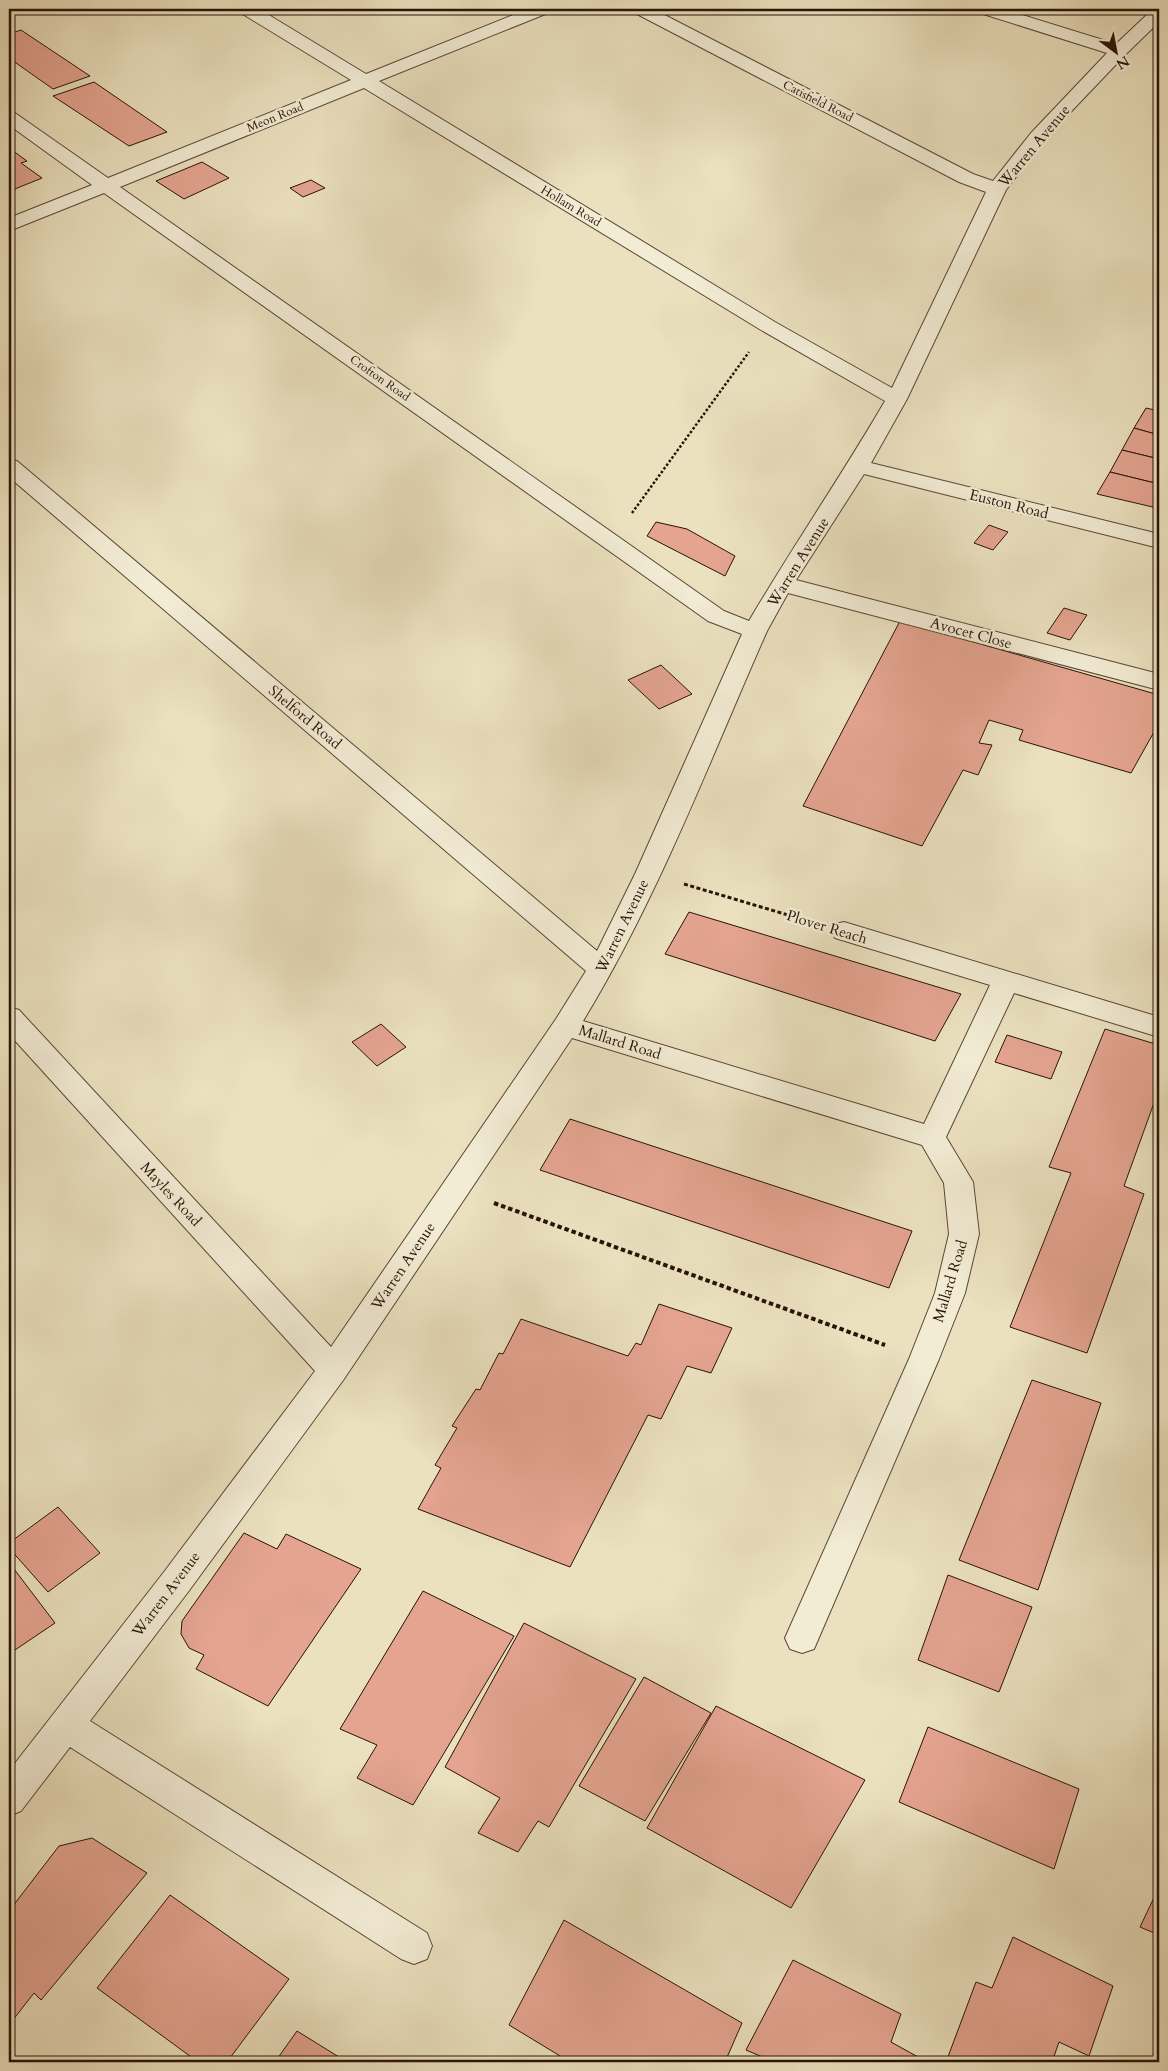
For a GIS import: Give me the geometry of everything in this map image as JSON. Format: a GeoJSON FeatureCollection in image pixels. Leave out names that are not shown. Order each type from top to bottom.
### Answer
{"type":"FeatureCollection","features":[{"type":"Feature","properties":{"kind":"street","name":"Hollam Road"},"geometry":{"type":"LineString","coordinates":[[247,9],[768,326],[897,399]]}},
{"type":"Feature","properties":{"kind":"street","name":"Meon Road"},"geometry":{"type":"LineString","coordinates":[[9,225],[542,9]]}},
{"type":"Feature","properties":{"kind":"street","name":"Catisfield Road"},"geometry":{"type":"LineString","coordinates":[[640,9],[966,178],[997,189]]}},
{"type":"Feature","properties":{"kind":"street"},"geometry":{"type":"LineString","coordinates":[[986,9],[1119,51]]}},
{"type":"Feature","properties":{"kind":"street","name":"Warren Avenue"},"geometry":{"type":"LineString","coordinates":[[9,1799],[176,1582],[333,1370],[566,1026],[602,969],[648,874],[755,631],[782,584],[858,466],[897,399],[997,189],[1037,137],[1119,51],[1159,13]]}},
{"type":"Feature","properties":{"kind":"street","name":"Crofton Road"},"geometry":{"type":"LineString","coordinates":[[9,117],[716,616],[755,631]]}},
{"type":"Feature","properties":{"kind":"street","name":"Shelford Road"},"geometry":{"type":"LineString","coordinates":[[9,466],[602,969]]}},
{"type":"Feature","properties":{"kind":"street","name":"Euston Road"},"geometry":{"type":"LineString","coordinates":[[858,466],[1159,541]]}},
{"type":"Feature","properties":{"kind":"street","name":"Avocet Close"},"geometry":{"type":"LineString","coordinates":[[782,584],[1159,682]]}},
{"type":"Feature","properties":{"kind":"street","name":"Plover Reach"},"geometry":{"type":"LineString","coordinates":[[844,932],[1159,1027]]}},
{"type":"Feature","properties":{"kind":"street"},"geometry":{"type":"LineString","coordinates":[[932,1137],[1006,981]]}},
{"type":"Feature","properties":{"kind":"street","name":"Mayles Road"},"geometry":{"type":"LineString","coordinates":[[9,1017],[333,1370]]}},
{"type":"Feature","properties":{"kind":"street","name":"Mallard Road"},"geometry":{"type":"LineString","coordinates":[[566,1026],[932,1137],[958,1182],[964,1234],[950,1293],[924,1359],[802,1638]]}},
{"type":"Feature","properties":{"kind":"street"},"geometry":{"type":"LineString","coordinates":[[66,1725],[414,1946]]}},
{"type":"Feature","properties":{"kind":"path"},"geometry":{"type":"LineString","coordinates":[[611,541],[768,326]]}},
{"type":"Feature","properties":{"kind":"path","name":"Plover Reach"},"geometry":{"type":"LineString","coordinates":[[648,874],[844,932]]}},
{"type":"Feature","properties":{"kind":"path"},"geometry":{"type":"LineString","coordinates":[[456,1189],[924,1359]]}},
{"type":"Feature","properties":{"kind":"building"},"geometry":{"type":"Polygon","coordinates":[[[21,30],[90,76],[53,89],[9,58],[9,34],[21,30]]]}},
{"type":"Feature","properties":{"kind":"building"},"geometry":{"type":"Polygon","coordinates":[[[94,82],[167,132],[129,146],[53,96],[94,82]]]}},
{"type":"Feature","properties":{"kind":"building"},"geometry":{"type":"Polygon","coordinates":[[[9,148],[27,161],[21,163],[42,178],[10,191],[14,194],[9,196],[9,148]]]}},
{"type":"Feature","properties":{"kind":"building"},"geometry":{"type":"Polygon","coordinates":[[[202,162],[229,178],[184,199],[156,181],[202,162]]]}},
{"type":"Feature","properties":{"kind":"building"},"geometry":{"type":"Polygon","coordinates":[[[311,180],[325,188],[303,197],[290,188],[311,180]]]}},
{"type":"Feature","properties":{"kind":"building"},"geometry":{"type":"Polygon","coordinates":[[[1146,408],[1159,411],[1159,435],[1134,428],[1146,408]]]}},
{"type":"Feature","properties":{"kind":"building"},"geometry":{"type":"Polygon","coordinates":[[[1134,428],[1159,435],[1159,459],[1122,450],[1134,428]]]}},
{"type":"Feature","properties":{"kind":"building"},"geometry":{"type":"Polygon","coordinates":[[[1122,450],[1159,459],[1159,484],[1110,472],[1122,450]]]}},
{"type":"Feature","properties":{"kind":"building"},"geometry":{"type":"Polygon","coordinates":[[[1110,472],[1159,484],[1159,503],[1157,508],[1097,494],[1110,472]]]}},
{"type":"Feature","properties":{"kind":"building"},"geometry":{"type":"Polygon","coordinates":[[[656,522],[687,529],[735,556],[725,576],[647,536],[656,522]]]}},
{"type":"Feature","properties":{"kind":"building"},"geometry":{"type":"Polygon","coordinates":[[[989,525],[1008,532],[993,550],[974,543],[989,525]]]}},
{"type":"Feature","properties":{"kind":"building"},"geometry":{"type":"Polygon","coordinates":[[[1064,608],[1087,615],[1070,640],[1047,633],[1064,608]]]}},
{"type":"Feature","properties":{"kind":"building"},"geometry":{"type":"Polygon","coordinates":[[[900,621],[1159,695],[1159,723],[1131,773],[1019,740],[1023,730],[989,720],[979,743],[992,745],[978,775],[963,770],[922,846],[803,806],[900,621]]]}},
{"type":"Feature","properties":{"kind":"building"},"geometry":{"type":"Polygon","coordinates":[[[661,665],[692,694],[659,709],[628,680],[661,665]]]}},
{"type":"Feature","properties":{"kind":"building"},"geometry":{"type":"Polygon","coordinates":[[[689,912],[961,994],[935,1041],[665,954],[689,912]]]}},
{"type":"Feature","properties":{"kind":"building"},"geometry":{"type":"Polygon","coordinates":[[[381,1024],[406,1047],[377,1066],[352,1042],[381,1024]]]}},
{"type":"Feature","properties":{"kind":"building"},"geometry":{"type":"Polygon","coordinates":[[[1105,1029],[1159,1045],[1159,1089],[1124,1186],[1144,1194],[1087,1353],[1010,1327],[1071,1173],[1049,1167],[1105,1029]]]}},
{"type":"Feature","properties":{"kind":"building"},"geometry":{"type":"Polygon","coordinates":[[[1007,1035],[1062,1052],[1051,1079],[995,1062],[1007,1035]]]}},
{"type":"Feature","properties":{"kind":"building"},"geometry":{"type":"Polygon","coordinates":[[[570,1119],[912,1231],[889,1288],[540,1170],[570,1119]]]}},
{"type":"Feature","properties":{"kind":"building"},"geometry":{"type":"Polygon","coordinates":[[[659,1304],[732,1328],[711,1373],[687,1366],[661,1419],[648,1415],[570,1567],[418,1509],[441,1468],[435,1465],[457,1428],[452,1426],[476,1389],[480,1390],[499,1353],[503,1354],[521,1319],[628,1356],[636,1343],[641,1345],[659,1304]]]}},
{"type":"Feature","properties":{"kind":"building"},"geometry":{"type":"Polygon","coordinates":[[[1032,1380],[1101,1403],[1038,1590],[959,1560],[1032,1380]]]}},
{"type":"Feature","properties":{"kind":"building"},"geometry":{"type":"Polygon","coordinates":[[[58,1507],[100,1553],[48,1592],[9,1548],[9,1543],[58,1507]]]}},
{"type":"Feature","properties":{"kind":"building"},"geometry":{"type":"Polygon","coordinates":[[[244,1533],[277,1549],[286,1534],[361,1569],[268,1706],[196,1669],[204,1655],[189,1648],[181,1634],[182,1621],[244,1533]]]}},
{"type":"Feature","properties":{"kind":"building"},"geometry":{"type":"Polygon","coordinates":[[[11,1565],[55,1623],[9,1654],[9,1567],[11,1565]]]}},
{"type":"Feature","properties":{"kind":"building"},"geometry":{"type":"Polygon","coordinates":[[[948,1575],[1032,1607],[999,1692],[918,1660],[948,1575]]]}},
{"type":"Feature","properties":{"kind":"building"},"geometry":{"type":"Polygon","coordinates":[[[423,1591],[514,1636],[413,1805],[357,1778],[377,1745],[340,1729],[423,1591]]]}},
{"type":"Feature","properties":{"kind":"building"},"geometry":{"type":"Polygon","coordinates":[[[524,1623],[636,1679],[549,1827],[538,1821],[518,1852],[478,1833],[500,1798],[445,1767],[524,1623]]]}},
{"type":"Feature","properties":{"kind":"building"},"geometry":{"type":"Polygon","coordinates":[[[644,1677],[711,1713],[645,1821],[579,1786],[644,1677]]]}},
{"type":"Feature","properties":{"kind":"building"},"geometry":{"type":"Polygon","coordinates":[[[716,1706],[865,1780],[791,1908],[647,1828],[716,1706]]]}},
{"type":"Feature","properties":{"kind":"building"},"geometry":{"type":"Polygon","coordinates":[[[928,1727],[1079,1789],[1054,1869],[899,1802],[928,1727]]]}},
{"type":"Feature","properties":{"kind":"building"},"geometry":{"type":"Polygon","coordinates":[[[92,1838],[147,1873],[41,2000],[34,1993],[9,2025],[9,1911],[59,1846],[92,1838]]]}},
{"type":"Feature","properties":{"kind":"building"},"geometry":{"type":"Polygon","coordinates":[[[1159,1887],[1159,1935],[1140,1927],[1159,1887]]]}},
{"type":"Feature","properties":{"kind":"building"},"geometry":{"type":"Polygon","coordinates":[[[170,1895],[289,1979],[227,2062],[198,2062],[97,1988],[170,1895]]]}},
{"type":"Feature","properties":{"kind":"building"},"geometry":{"type":"Polygon","coordinates":[[[564,1920],[742,2023],[725,2062],[570,2062],[509,2025],[564,1920]]]}},
{"type":"Feature","properties":{"kind":"building"},"geometry":{"type":"Polygon","coordinates":[[[1013,1937],[1113,1986],[1089,2056],[1059,2042],[1052,2062],[946,2062],[976,1982],[992,1988],[1013,1937]]]}},
{"type":"Feature","properties":{"kind":"building"},"geometry":{"type":"Polygon","coordinates":[[[793,1960],[901,2014],[891,2042],[927,2062],[774,2062],[746,2050],[793,1960]]]}},
{"type":"Feature","properties":{"kind":"building"},"geometry":{"type":"Polygon","coordinates":[[[297,2031],[347,2062],[275,2062],[297,2031]]]}}]}
